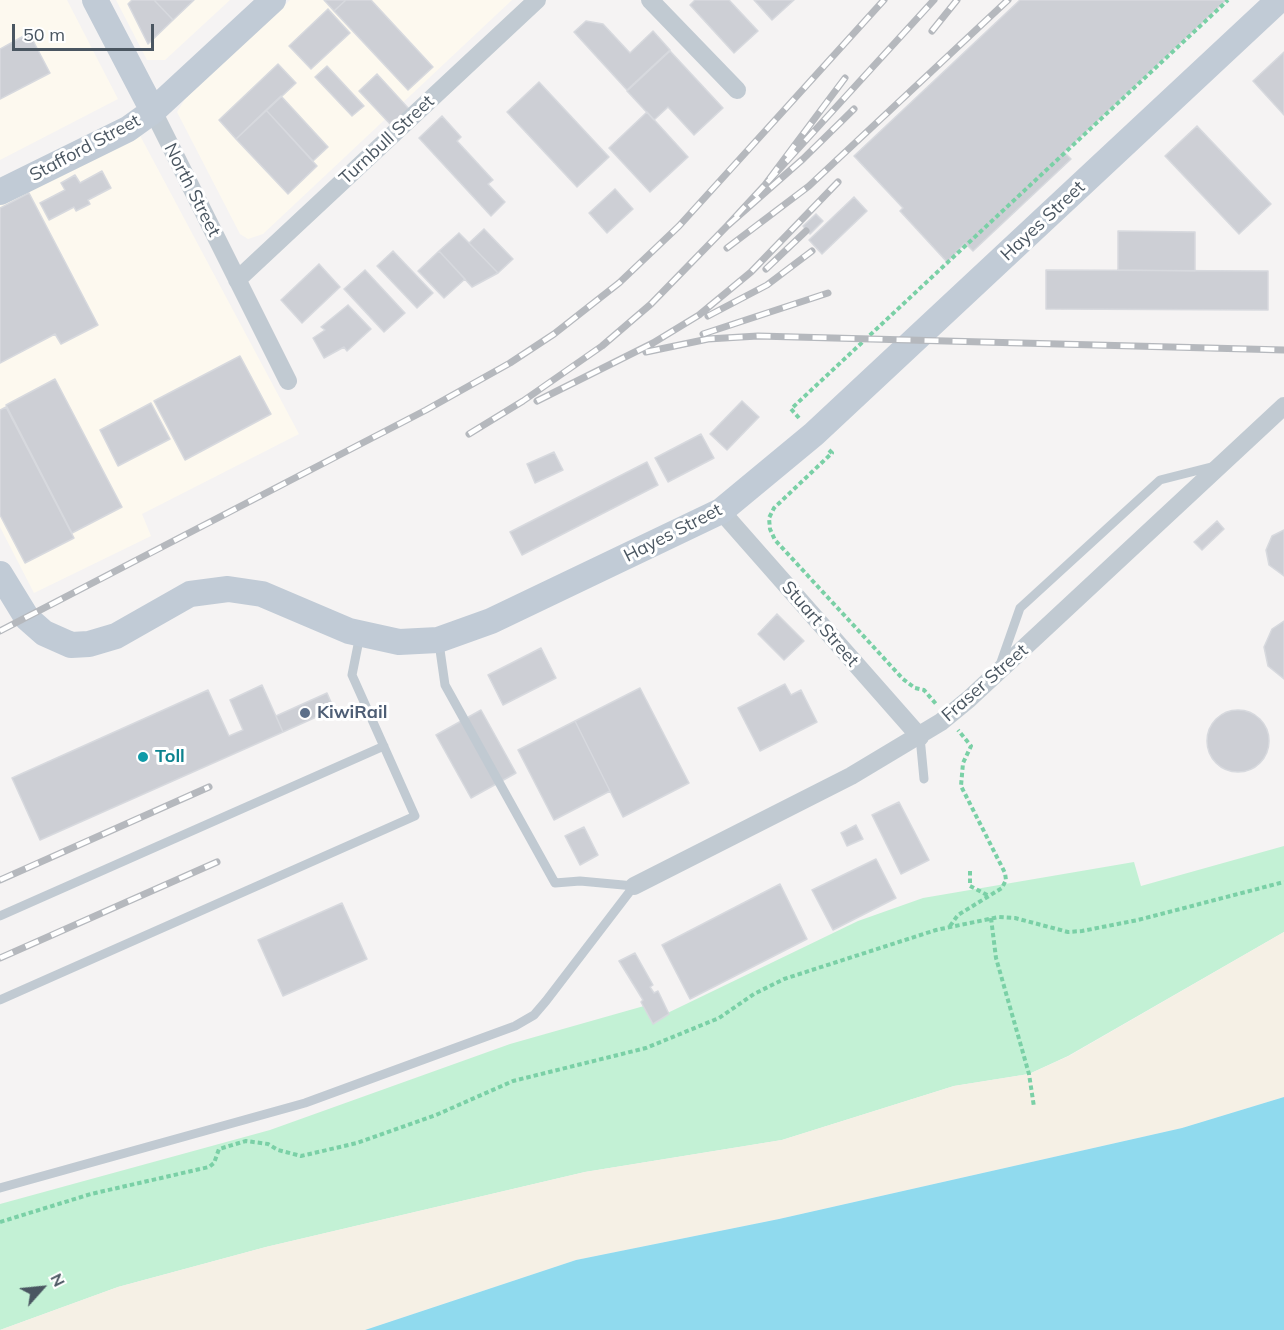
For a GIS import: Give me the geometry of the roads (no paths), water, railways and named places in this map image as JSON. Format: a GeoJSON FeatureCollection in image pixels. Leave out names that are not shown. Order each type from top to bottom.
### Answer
{"type":"FeatureCollection","features":[{"type":"Feature","properties":{"kind":"main road","name":"North Street"},"geometry":{"type":"LineString","coordinates":[[95,0],[153,111]]}},
{"type":"Feature","properties":{"kind":"main road","name":"Stafford Street"},"geometry":{"type":"LineString","coordinates":[[0,192],[128,129],[153,111],[273,0]]}},
{"type":"Feature","properties":{"kind":"main road","name":"Hayes Street"},"geometry":{"type":"LineString","coordinates":[[0,574],[27,618],[45,633],[64,643],[89,644],[116,636],[190,594],[239,589],[262,594],[360,635],[405,643],[438,640],[491,621],[721,511],[814,434],[1279,0]]}},
{"type":"Feature","properties":{"kind":"street","name":"Turnbull Street"},"geometry":{"type":"LineString","coordinates":[[237,280],[537,0]]}},
{"type":"Feature","properties":{"kind":"street"},"geometry":{"type":"LineString","coordinates":[[650,0],[737,90]]}},
{"type":"Feature","properties":{"kind":"street","name":"North Street"},"geometry":{"type":"LineString","coordinates":[[153,111],[288,381]]}},
{"type":"Feature","properties":{"kind":"street","name":"Fraser Street"},"geometry":{"type":"LineString","coordinates":[[634,886],[851,776],[920,737],[969,699],[1284,406]]}},
{"type":"Feature","properties":{"kind":"street","name":"Stuart Street"},"geometry":{"type":"LineString","coordinates":[[721,511],[920,737]]}},
{"type":"Feature","properties":{"kind":"lane"},"geometry":{"type":"LineString","coordinates":[[997,673],[1020,608],[1160,480],[1222,464]]}},
{"type":"Feature","properties":{"kind":"lane"},"geometry":{"type":"LineString","coordinates":[[0,1000],[415,816],[352,675],[360,635]]}},
{"type":"Feature","properties":{"kind":"lane"},"geometry":{"type":"LineString","coordinates":[[438,640],[445,686],[555,883],[580,881],[634,886]]}},
{"type":"Feature","properties":{"kind":"lane"},"geometry":{"type":"LineString","coordinates":[[920,737],[924,778]]}},
{"type":"Feature","properties":{"kind":"lane"},"geometry":{"type":"LineString","coordinates":[[0,916],[384,746]]}},
{"type":"Feature","properties":{"kind":"lane"},"geometry":{"type":"LineString","coordinates":[[0,1188],[305,1103],[515,1026],[534,1015],[546,1001],[634,886]]}},
{"type":"Feature","properties":{"kind":"water"},"geometry":{"type":"Polygon","coordinates":[[[1284,1097],[1284,1330],[365,1330],[576,1260],[779,1219],[1182,1128],[1284,1097]]]}},
{"type":"Feature","properties":{"kind":"railway"},"geometry":{"type":"LineString","coordinates":[[0,631],[426,410],[510,363],[554,334],[619,283],[679,226],[884,0]]}},
{"type":"Feature","properties":{"kind":"railway"},"geometry":{"type":"LineString","coordinates":[[845,78],[764,186],[934,0]]}},
{"type":"Feature","properties":{"kind":"railway"},"geometry":{"type":"LineString","coordinates":[[932,31],[957,0]]}},
{"type":"Feature","properties":{"kind":"railway"},"geometry":{"type":"LineString","coordinates":[[727,248],[809,186],[1008,0]]}},
{"type":"Feature","properties":{"kind":"railway"},"geometry":{"type":"LineString","coordinates":[[764,186],[727,226],[803,159],[854,109]]}},
{"type":"Feature","properties":{"kind":"railway"},"geometry":{"type":"LineString","coordinates":[[537,401],[653,343],[699,315],[751,272],[838,182]]}},
{"type":"Feature","properties":{"kind":"railway"},"geometry":{"type":"LineString","coordinates":[[469,434],[523,401],[602,346],[651,304],[727,226]]}},
{"type":"Feature","properties":{"kind":"railway"},"geometry":{"type":"LineString","coordinates":[[766,269],[806,231]]}},
{"type":"Feature","properties":{"kind":"railway"},"geometry":{"type":"LineString","coordinates":[[708,316],[767,285],[812,251]]}},
{"type":"Feature","properties":{"kind":"railway"},"geometry":{"type":"LineString","coordinates":[[703,334],[828,293]]}},
{"type":"Feature","properties":{"kind":"railway"},"geometry":{"type":"LineString","coordinates":[[646,352],[708,339],[758,336],[1284,350]]}},
{"type":"Feature","properties":{"kind":"railway"},"geometry":{"type":"LineString","coordinates":[[0,880],[209,787]]}},
{"type":"Feature","properties":{"kind":"railway"},"geometry":{"type":"LineString","coordinates":[[0,958],[217,862]]}},
{"type":"Feature","properties":{"kind":"place","name":"KiwiRail"},"geometry":{"type":"Point","coordinates":[305,713]}},
{"type":"Feature","properties":{"kind":"place","name":"Toll"},"geometry":{"type":"Point","coordinates":[143,757]}}]}
